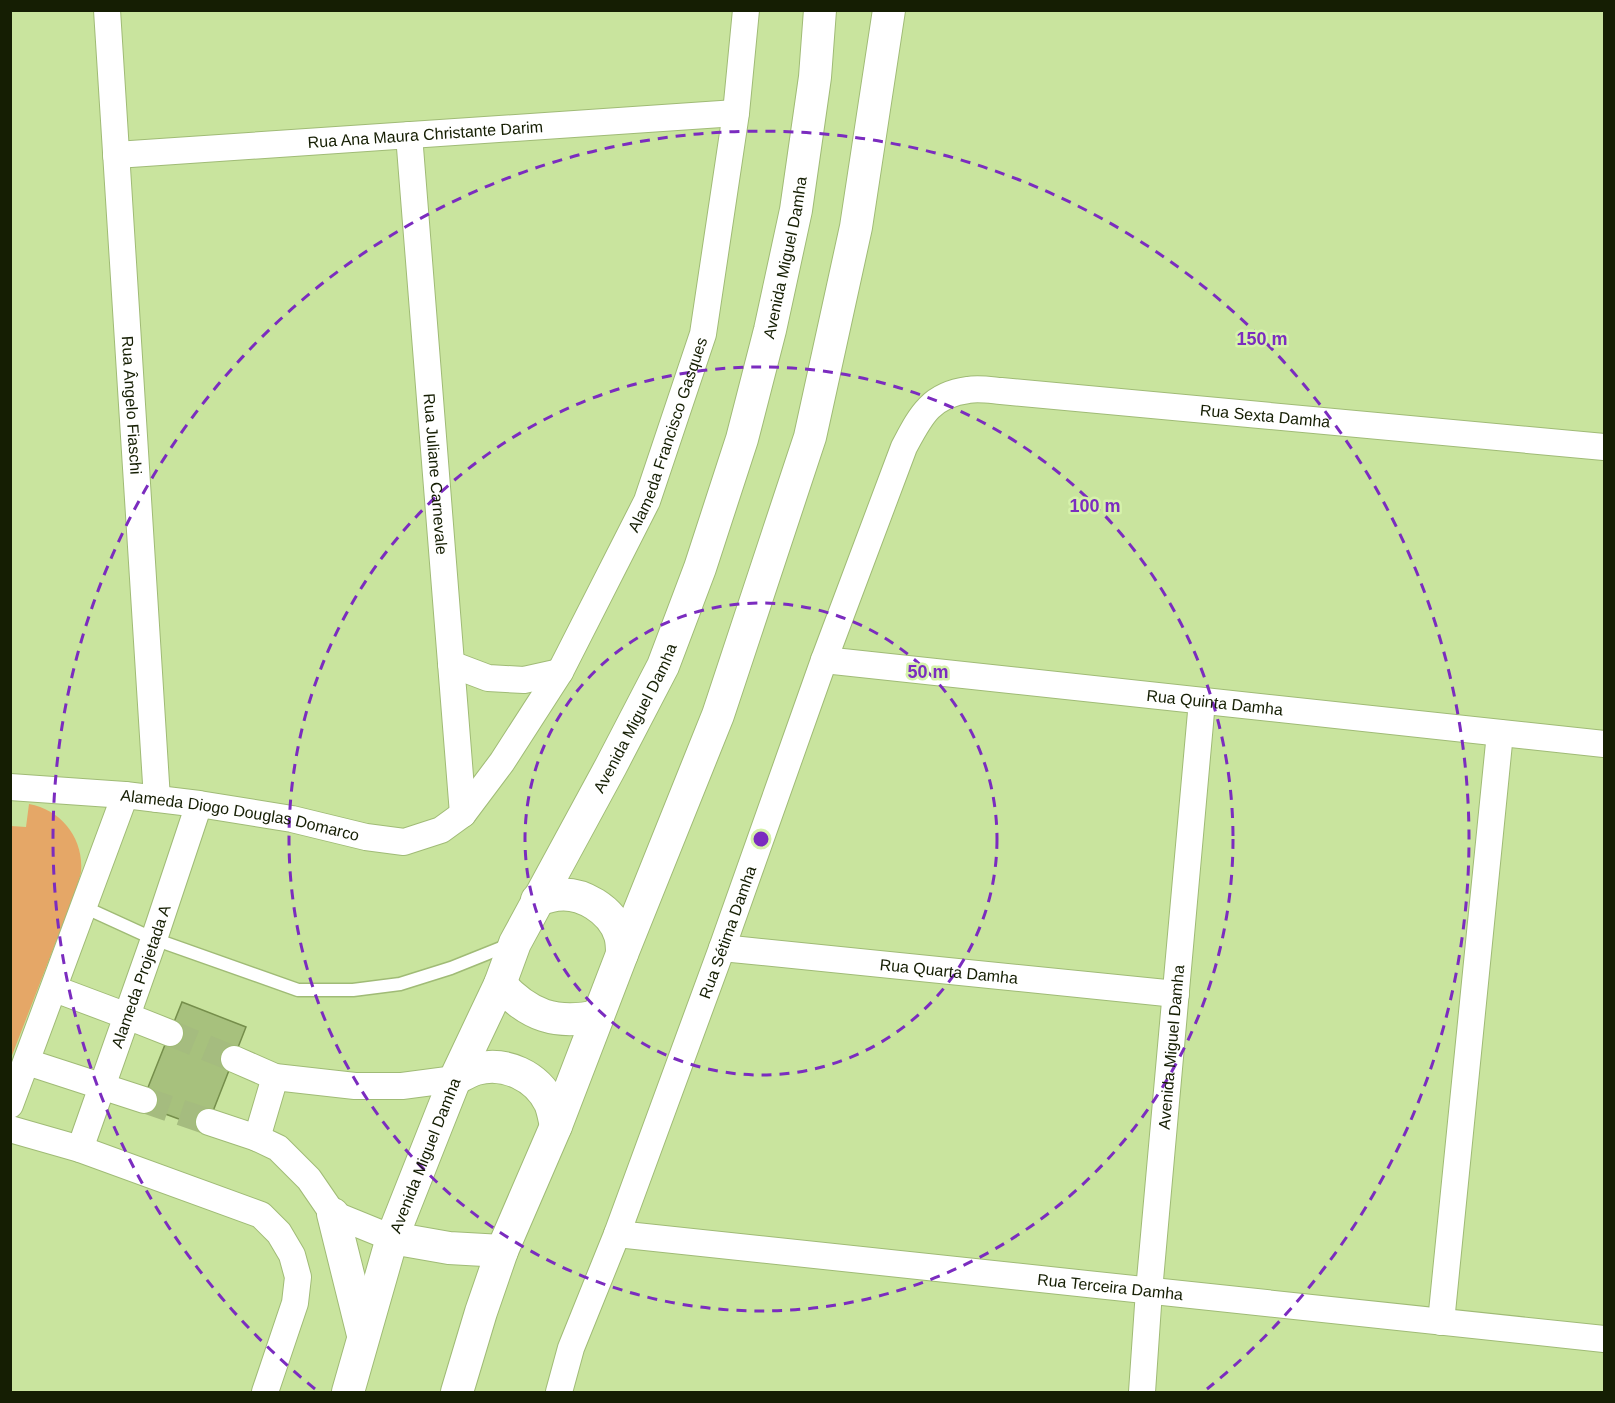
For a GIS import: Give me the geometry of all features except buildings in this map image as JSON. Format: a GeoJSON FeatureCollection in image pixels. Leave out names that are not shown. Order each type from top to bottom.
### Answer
{"type":"FeatureCollection","features":[{"type":"Feature","properties":{"kind":"street","name":"Rua Ângelo Fiaschi"},"geometry":{"type":"LineString","coordinates":[[107,10],[157,799]]}},
{"type":"Feature","properties":{"kind":"street","name":"Alameda Francisco Gasques"},"geometry":{"type":"LineString","coordinates":[[463,814],[502,762],[560,672],[646,501],[703,334],[736,113],[746,10]]}},
{"type":"Feature","properties":{"kind":"street","name":"Avenida Miguel Damha"},"geometry":{"type":"LineString","coordinates":[[348,1392],[392,1238],[455,1079],[500,984],[515,943],[663,666],[700,568],[742,440],[770,330],[796,210],[815,77],[820,10]]}},
{"type":"Feature","properties":{"kind":"street"},"geometry":{"type":"LineString","coordinates":[[457,1392],[502,1251],[556,1126],[622,954],[718,716],[810,437],[856,227],[889,10]]}},
{"type":"Feature","properties":{"kind":"street","name":"Rua Ana Maura Christante Darim"},"geometry":{"type":"LineString","coordinates":[[116,155],[736,113]]}},
{"type":"Feature","properties":{"kind":"street","name":"Rua Juliane Carnevale"},"geometry":{"type":"LineString","coordinates":[[409,135],[463,814]]}},
{"type":"Feature","properties":{"kind":"street","name":"Rua Sexta Damha"},"geometry":{"type":"LineString","coordinates":[[929,406],[948,394],[970,389],[1605,447]]}},
{"type":"Feature","properties":{"kind":"street","name":"Rua Sétima Damha"},"geometry":{"type":"LineString","coordinates":[[559,1392],[571,1348],[616,1234],[722,948],[824,660],[904,447],[929,406]]}},
{"type":"Feature","properties":{"kind":"street","name":"Rua Quinta Damha"},"geometry":{"type":"LineString","coordinates":[[824,660],[1605,744]]}},
{"type":"Feature","properties":{"kind":"street"},"geometry":{"type":"LineString","coordinates":[[451,664],[488,678],[524,680],[560,672]]}},
{"type":"Feature","properties":{"kind":"street","name":"Avenida Miguel Damha"},"geometry":{"type":"LineString","coordinates":[[1142,1392],[1202,701]]}},
{"type":"Feature","properties":{"kind":"street"},"geometry":{"type":"LineString","coordinates":[[1441,1322],[1500,733]]}},
{"type":"Feature","properties":{"kind":"street","name":"Alameda Diogo Douglas Domarco"},"geometry":{"type":"LineString","coordinates":[[10,787],[126,795],[199,804],[292,819],[366,837],[404,842],[441,830],[463,814]]}},
{"type":"Feature","properties":{"kind":"street"},"geometry":{"type":"LineString","coordinates":[[10,1105],[126,795]]}},
{"type":"Feature","properties":{"kind":"street","name":"Alameda Projetada A"},"geometry":{"type":"LineString","coordinates":[[80,1149],[199,804]]}},
{"type":"Feature","properties":{"kind":"street"},"geometry":{"type":"LineString","coordinates":[[537,900],[557,894],[577,896],[595,903],[610,916],[620,934],[622,954]]}},
{"type":"Feature","properties":{"kind":"street","name":"Rua Quarta Damha"},"geometry":{"type":"LineString","coordinates":[[722,948],[1176,994]]}},
{"type":"Feature","properties":{"kind":"street"},"geometry":{"type":"LineString","coordinates":[[500,984],[512,998],[544,1016],[562,1020],[580,1020],[598,1016]]}},
{"type":"Feature","properties":{"kind":"street"},"geometry":{"type":"LineString","coordinates":[[55,989],[170,1033]]}},
{"type":"Feature","properties":{"kind":"street"},"geometry":{"type":"LineString","coordinates":[[234,1059],[274,1077],[355,1086],[402,1086],[455,1079],[475,1069],[498,1066],[519,1072],[537,1085],[550,1104],[556,1126]]}},
{"type":"Feature","properties":{"kind":"street"},"geometry":{"type":"LineString","coordinates":[[27,1062],[144,1100]]}},
{"type":"Feature","properties":{"kind":"street"},"geometry":{"type":"LineString","coordinates":[[257,1138],[274,1077]]}},
{"type":"Feature","properties":{"kind":"street"},"geometry":{"type":"LineString","coordinates":[[209,1122],[257,1138],[278,1148],[309,1179],[333,1214],[364,1337]]}},
{"type":"Feature","properties":{"kind":"street"},"geometry":{"type":"LineString","coordinates":[[10,1130],[80,1149],[261,1215],[279,1233],[292,1255],[298,1278],[295,1303],[266,1392]]}},
{"type":"Feature","properties":{"kind":"street"},"geometry":{"type":"LineString","coordinates":[[333,1214],[392,1238],[449,1248],[502,1251]]}},
{"type":"Feature","properties":{"kind":"street","name":"Rua Terceira Damha"},"geometry":{"type":"LineString","coordinates":[[616,1234],[1605,1339]]}},
{"type":"Feature","properties":{"kind":"lane"},"geometry":{"type":"LineString","coordinates":[[84,907],[154,939],[298,990],[353,990],[400,984],[451,968],[515,943]]}},
{"type":"Feature","properties":{"kind":"shaded area"},"geometry":{"type":"Polygon","coordinates":[[[29,804],[41,807],[61,819],[68,828],[79,848],[81,872],[11,1058],[11,826],[26,827],[29,804]]]}},
{"type":"Feature","properties":{"kind":"tunnel"},"geometry":{"type":"LineString","coordinates":[[170,1033],[234,1059]]}},
{"type":"Feature","properties":{"kind":"tunnel"},"geometry":{"type":"LineString","coordinates":[[144,1100],[209,1122]]}}]}
